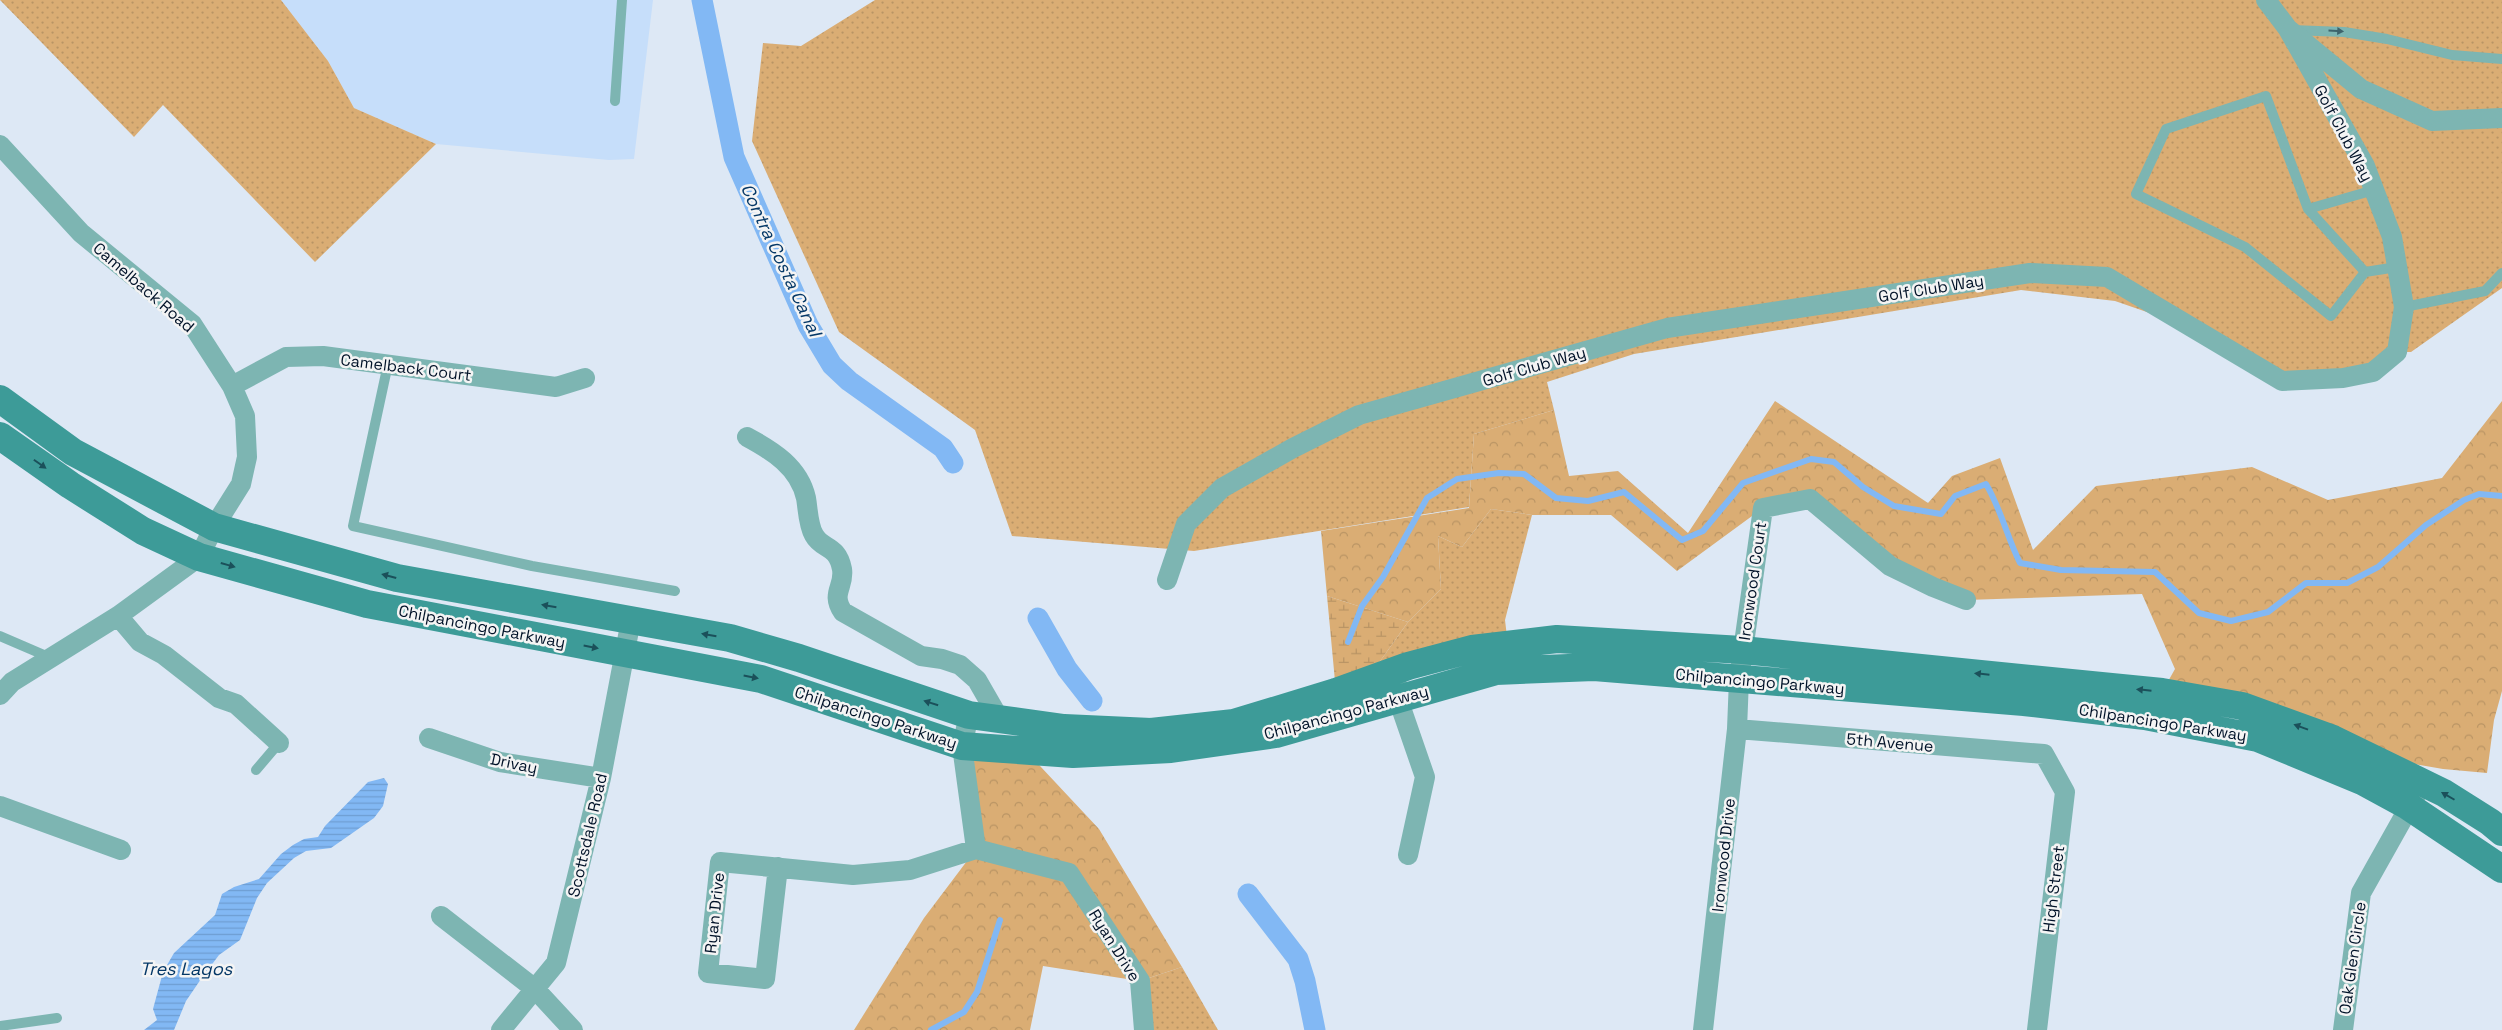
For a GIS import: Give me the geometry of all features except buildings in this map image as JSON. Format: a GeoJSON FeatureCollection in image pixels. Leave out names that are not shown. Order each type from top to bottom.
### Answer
{"type":"FeatureCollection","features":[{"type":"Feature","properties":{"kind":"street"},"geometry":{"type":"LineString","coordinates":[[2266,0],[2288,29],[2361,89],[2432,121],[2501,122]]}},
{"type":"Feature","properties":{"kind":"street","name":"Golf Club Way"},"geometry":{"type":"LineString","coordinates":[[1167,580],[1186,524],[1222,488],[1293,448],[1359,415],[1667,328],[2030,273],[2107,277],[2282,380],[2342,378],[2373,372],[2397,352],[2404,307],[2392,237],[2365,166],[2288,29]]}},
{"type":"Feature","properties":{"kind":"street","name":"Camelback Road"},"geometry":{"type":"LineString","coordinates":[[0,146],[82,233],[192,324],[232,386],[245,416],[247,457],[241,484],[214,527],[199,557],[118,616],[12,682],[0,695]]}},
{"type":"Feature","properties":{"kind":"street","name":"Camelback Court"},"geometry":{"type":"LineString","coordinates":[[232,386],[286,357],[323,356],[556,387],[585,378]]}},
{"type":"Feature","properties":{"kind":"street","name":"Chilpancingo Parkway"},"geometry":{"type":"LineString","coordinates":[[0,399],[74,452],[214,527],[397,578],[730,638],[799,658],[969,715],[1064,728],[1151,732],[1234,723],[1336,692],[1395,671],[1472,649],[1557,639],[1742,650],[2162,692],[2242,706],[2333,739],[2424,784],[2490,822],[2502,832]]}},
{"type":"Feature","properties":{"kind":"street","name":"Chilpancingo Parkway"},"geometry":{"type":"LineString","coordinates":[[0,436],[142,531],[199,557],[367,604],[761,679],[962,746],[1073,754],[1171,749],[1276,734],[1496,671],[1594,667],[2024,702],[2145,716],[2258,738],[2362,781],[2408,806],[2502,869]]}},
{"type":"Feature","properties":{"kind":"street"},"geometry":{"type":"LineString","coordinates":[[747,438],[771,450],[791,466],[804,492],[813,534],[818,541],[830,547],[838,557],[842,571],[836,594],[837,604],[843,612],[921,656],[942,659],[960,665],[977,680],[1000,720]]}},
{"type":"Feature","properties":{"kind":"street","name":"Ironwood Court"},"geometry":{"type":"LineString","coordinates":[[1738,680],[1763,508],[1810,500],[1890,566],[1933,587],[1966,600]]}},
{"type":"Feature","properties":{"kind":"street"},"geometry":{"type":"LineString","coordinates":[[118,616],[140,642],[164,655],[219,698],[236,704],[279,743]]}},
{"type":"Feature","properties":{"kind":"street","name":"Scottsdale Road"},"geometry":{"type":"LineString","coordinates":[[501,1030],[556,964],[601,778],[631,620]]}},
{"type":"Feature","properties":{"kind":"street"},"geometry":{"type":"LineString","coordinates":[[1395,671],[1398,699],[1424,777],[1408,855]]}},
{"type":"Feature","properties":{"kind":"street","name":"Ironwood Drive"},"geometry":{"type":"LineString","coordinates":[[1704,1030],[1737,729],[1738,680]]}},
{"type":"Feature","properties":{"kind":"street"},"geometry":{"type":"LineString","coordinates":[[969,715],[962,746],[976,849]]}},
{"type":"Feature","properties":{"kind":"street","name":"5th Avenue"},"geometry":{"type":"LineString","coordinates":[[1737,729],[2044,754]]}},
{"type":"Feature","properties":{"kind":"street","name":"Drivay"},"geometry":{"type":"LineString","coordinates":[[429,738],[500,762],[601,778]]}},
{"type":"Feature","properties":{"kind":"street","name":"High Street"},"geometry":{"type":"LineString","coordinates":[[2037,1030],[2065,792],[2044,754]]}},
{"type":"Feature","properties":{"kind":"street","name":"Oak Glen Circle"},"geometry":{"type":"LineString","coordinates":[[2343,1030],[2361,893],[2408,806],[2424,784]]}},
{"type":"Feature","properties":{"kind":"street"},"geometry":{"type":"LineString","coordinates":[[0,806],[121,850]]}},
{"type":"Feature","properties":{"kind":"street","name":"Ryan Drive"},"geometry":{"type":"LineString","coordinates":[[778,867],[765,979],[708,973],[720,862],[778,867],[853,874],[910,870],[976,849],[1069,873],[1140,981],[1144,1030]]}},
{"type":"Feature","properties":{"kind":"street"},"geometry":{"type":"LineString","coordinates":[[441,916],[535,989],[574,1030]]}},
{"type":"Feature","properties":{"kind":"lane"},"geometry":{"type":"LineString","coordinates":[[615,101],[622,0]]}},
{"type":"Feature","properties":{"kind":"lane"},"geometry":{"type":"LineString","coordinates":[[2288,29],[2344,32],[2387,39],[2452,55],[2502,59]]}},
{"type":"Feature","properties":{"kind":"lane"},"geometry":{"type":"LineString","coordinates":[[2365,272],[2308,209],[2266,96],[2166,129],[2136,194],[2245,247],[2331,316],[2365,272],[2397,267]]}},
{"type":"Feature","properties":{"kind":"lane"},"geometry":{"type":"LineString","coordinates":[[2308,209],[2374,190]]}},
{"type":"Feature","properties":{"kind":"lane"},"geometry":{"type":"LineString","coordinates":[[2404,307],[2485,291],[2502,273]]}},
{"type":"Feature","properties":{"kind":"lane"},"geometry":{"type":"LineString","coordinates":[[388,364],[352,526],[532,566],[676,591]]}},
{"type":"Feature","properties":{"kind":"lane"},"geometry":{"type":"LineString","coordinates":[[0,636],[50,658]]}},
{"type":"Feature","properties":{"kind":"lane"},"geometry":{"type":"LineString","coordinates":[[256,770],[279,743]]}},
{"type":"Feature","properties":{"kind":"lane"},"geometry":{"type":"LineString","coordinates":[[0,1026],[57,1018]]}},
{"type":"Feature","properties":{"kind":"shaded area"},"geometry":{"type":"Polygon","coordinates":[[[281,0],[653,0],[634,159],[609,160],[436,144],[354,108],[328,61],[281,0]]]}},
{"type":"Feature","properties":{"kind":"green space"},"geometry":{"type":"Polygon","coordinates":[[[0,0],[281,0],[328,61],[354,108],[436,144],[315,262],[163,105],[134,137],[0,0]]]}},
{"type":"Feature","properties":{"kind":"green space"},"geometry":{"type":"Polygon","coordinates":[[[875,0],[2502,0],[2502,288],[2411,352],[2397,352],[2373,372],[2282,381],[2190,327],[2115,301],[2021,290],[1634,354],[1547,382],[1554,410],[1474,434],[1469,507],[1194,551],[1012,536],[975,430],[839,332],[752,141],[763,43],[801,46],[875,0]]]}},
{"type":"Feature","properties":{"kind":"green space"},"geometry":{"type":"Polygon","coordinates":[[[1775,401],[1928,503],[1952,476],[2000,458],[2033,550],[2096,486],[2252,467],[2328,500],[2442,478],[2502,401],[2502,691],[2494,720],[2487,773],[2443,769],[2368,756],[2162,692],[2175,669],[2142,594],[1966,600],[1933,587],[1810,499],[1763,508],[1677,571],[1611,515],[1532,515],[1491,509],[1462,547],[1438,536],[1441,589],[1408,622],[1327,596],[1321,531],[1469,508],[1474,434],[1554,410],[1569,476],[1618,471],[1688,533],[1775,401]]]}},
{"type":"Feature","properties":{"kind":"green space"},"geometry":{"type":"Polygon","coordinates":[[[1491,509],[1532,515],[1505,620],[1508,645],[1366,681],[1408,622],[1441,589],[1438,536],[1462,547],[1491,509]]]}},
{"type":"Feature","properties":{"kind":"green space"},"geometry":{"type":"Polygon","coordinates":[[[1327,596],[1408,622],[1366,681],[1336,692],[1327,596]]]}},
{"type":"Feature","properties":{"kind":"green space"},"geometry":{"type":"Polygon","coordinates":[[[962,746],[1026,751],[1099,829],[1182,967],[1140,981],[1043,966],[1030,1030],[854,1030],[924,918],[976,849],[962,746]]]}},
{"type":"Feature","properties":{"kind":"green space"},"geometry":{"type":"Polygon","coordinates":[[[1182,967],[1218,1030],[1144,1030],[1140,981],[1182,967]]]}},
{"type":"Feature","properties":{"kind":"water","name":"Tres Lagos"},"geometry":{"type":"Polygon","coordinates":[[[384,778],[388,784],[383,806],[374,818],[331,848],[306,851],[294,858],[267,883],[257,898],[240,940],[219,955],[201,979],[186,1001],[174,1030],[144,1030],[157,1020],[153,1009],[163,972],[174,953],[215,915],[222,894],[234,887],[259,879],[281,854],[293,845],[304,839],[318,837],[325,826],[368,782],[384,778]]]}},
{"type":"Feature","properties":{"kind":"waterway","name":"Contra Costa Canal"},"geometry":{"type":"LineString","coordinates":[[702,0],[734,157],[808,325],[832,365],[849,381],[943,448],[953,463]]}},
{"type":"Feature","properties":{"kind":"waterway"},"geometry":{"type":"LineString","coordinates":[[1348,642],[1362,606],[1383,577],[1427,498],[1457,479],[1499,473],[1524,474],[1556,498],[1588,501],[1624,492],[1682,540],[1703,531],[1743,483],[1811,459],[1834,462],[1863,487],[1894,506],[1941,514],[1955,496],[1986,484],[1996,503],[2020,563],[2061,570],[2155,572],[2199,613],[2231,621],[2268,612],[2306,583],[2347,583],[2378,567],[2426,525],[2464,500],[2479,494],[2502,496]]}},
{"type":"Feature","properties":{"kind":"waterway","name":"Contra Costa Canal"},"geometry":{"type":"LineString","coordinates":[[1038,618],[1067,669],[1092,701]]}},
{"type":"Feature","properties":{"kind":"waterway","name":"Contra Costa Canal"},"geometry":{"type":"LineString","coordinates":[[1248,894],[1298,959],[1305,981],[1315,1030]]}},
{"type":"Feature","properties":{"kind":"waterway"},"geometry":{"type":"LineString","coordinates":[[931,1030],[964,1012],[977,992],[1000,920]]}}]}
